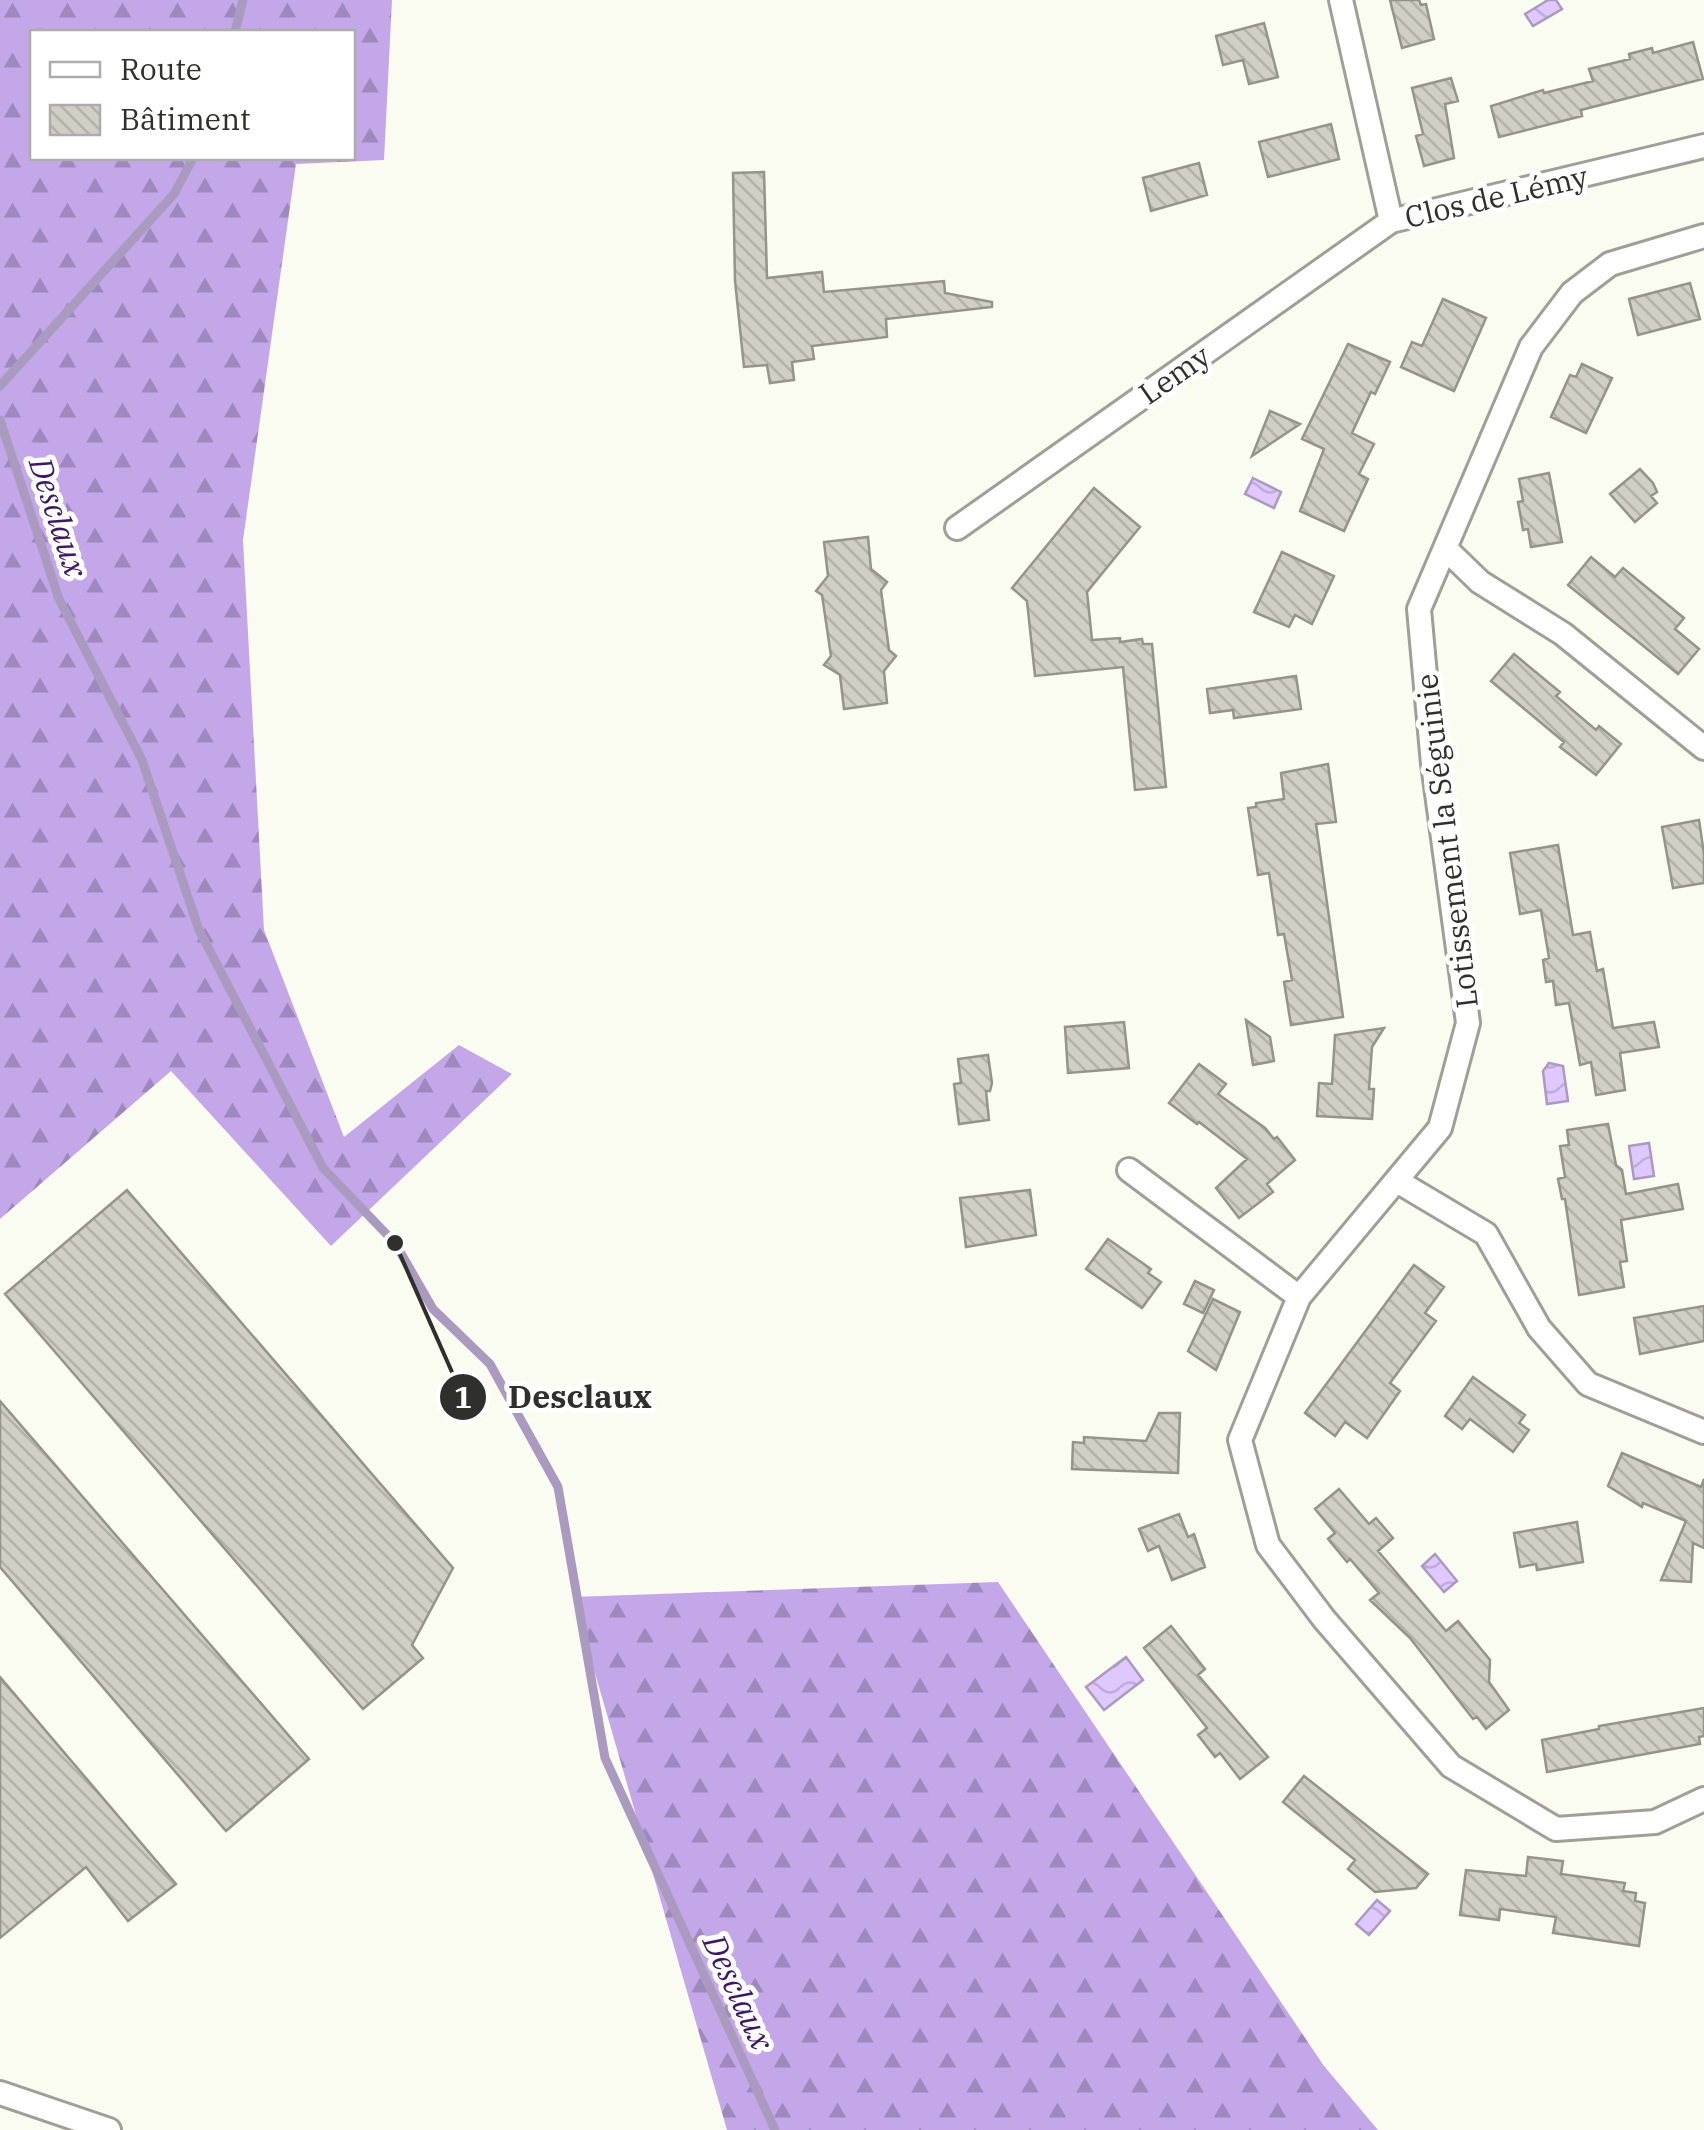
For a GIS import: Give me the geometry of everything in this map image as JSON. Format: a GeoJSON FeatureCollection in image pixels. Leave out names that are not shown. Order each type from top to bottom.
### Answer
{"type":"FeatureCollection","features":[{"type":"Feature","properties":{"kind":"street","name":"Clos de Lémy"},"geometry":{"type":"LineString","coordinates":[[1341,0],[1391,221],[1704,146]]}},
{"type":"Feature","properties":{"kind":"street","name":"Lemy"},"geometry":{"type":"LineString","coordinates":[[957,528],[1391,221]]}},
{"type":"Feature","properties":{"kind":"street","name":"Lotissement la Séguinie"},"geometry":{"type":"LineString","coordinates":[[1704,236],[1610,264],[1572,293],[1532,347],[1419,610],[1433,764],[1468,1023],[1440,1128],[1300,1297],[1240,1440],[1268,1545],[1324,1619],[1451,1766],[1556,1829],[1654,1822],[1704,1799]]}},
{"type":"Feature","properties":{"kind":"street"},"geometry":{"type":"LineString","coordinates":[[1447,550],[1480,582],[1563,634],[1704,748]]}},
{"type":"Feature","properties":{"kind":"street"},"geometry":{"type":"LineString","coordinates":[[1129,1170],[1300,1297]]}},
{"type":"Feature","properties":{"kind":"street"},"geometry":{"type":"LineString","coordinates":[[1397,1180],[1486,1234],[1538,1328],[1588,1384],[1704,1432]]}},
{"type":"Feature","properties":{"kind":"street"},"geometry":{"type":"LineString","coordinates":[[0,2093],[110,2130]]}},
{"type":"Feature","properties":{"kind":"green space"},"geometry":{"type":"Polygon","coordinates":[[[0,0],[392,0],[384,160],[296,164],[243,540],[264,930],[344,1137],[459,1045],[512,1074],[331,1246],[171,1071],[0,1219],[0,0]]]}},
{"type":"Feature","properties":{"kind":"green space"},"geometry":{"type":"Polygon","coordinates":[[[998,1582],[1324,2066],[1378,2130],[727,2130],[573,1597],[998,1582]]]}},
{"type":"Feature","properties":{"kind":"water"},"geometry":{"type":"Polygon","coordinates":[[[1548,0],[1556,0],[1562,9],[1533,26],[1525,14],[1548,0]]]}},
{"type":"Feature","properties":{"kind":"water"},"geometry":{"type":"Polygon","coordinates":[[[1253,478],[1281,492],[1274,508],[1245,494],[1253,478]]]}},
{"type":"Feature","properties":{"kind":"water"},"geometry":{"type":"Polygon","coordinates":[[[1549,1063],[1563,1066],[1568,1101],[1547,1104],[1543,1071],[1549,1063]]]}},
{"type":"Feature","properties":{"kind":"water"},"geometry":{"type":"Polygon","coordinates":[[[1649,1143],[1654,1176],[1634,1179],[1629,1146],[1649,1143]]]}},
{"type":"Feature","properties":{"kind":"water"},"geometry":{"type":"Polygon","coordinates":[[[1435,1554],[1457,1581],[1444,1592],[1422,1566],[1435,1554]]]}},
{"type":"Feature","properties":{"kind":"water"},"geometry":{"type":"Polygon","coordinates":[[[1126,1657],[1143,1680],[1104,1710],[1086,1687],[1126,1657]]]}},
{"type":"Feature","properties":{"kind":"water"},"geometry":{"type":"Polygon","coordinates":[[[1377,1900],[1390,1911],[1369,1935],[1356,1924],[1377,1900]]]}},
{"type":"Feature","properties":{"kind":"building"},"geometry":{"type":"Polygon","coordinates":[[[1390,0],[1419,0],[1421,5],[1426,4],[1434,39],[1402,48],[1390,0]]]}},
{"type":"Feature","properties":{"kind":"building"},"geometry":{"type":"Polygon","coordinates":[[[1264,23],[1278,77],[1249,84],[1243,60],[1223,65],[1216,36],[1264,23]]]}},
{"type":"Feature","properties":{"kind":"building"},"geometry":{"type":"Polygon","coordinates":[[[1693,42],[1703,79],[1581,110],[1582,116],[1499,137],[1491,106],[1543,90],[1544,93],[1593,81],[1589,69],[1630,59],[1629,54],[1652,48],[1653,53],[1693,42]]]}},
{"type":"Feature","properties":{"kind":"building"},"geometry":{"type":"Polygon","coordinates":[[[1451,78],[1458,101],[1445,104],[1454,158],[1424,166],[1416,136],[1423,134],[1412,88],[1451,78]]]}},
{"type":"Feature","properties":{"kind":"building"},"geometry":{"type":"Polygon","coordinates":[[[1331,124],[1339,159],[1268,177],[1259,142],[1331,124]]]}},
{"type":"Feature","properties":{"kind":"building"},"geometry":{"type":"Polygon","coordinates":[[[1199,163],[1207,195],[1151,211],[1143,178],[1199,163]]]}},
{"type":"Feature","properties":{"kind":"building"},"geometry":{"type":"Polygon","coordinates":[[[764,172],[767,278],[822,272],[824,292],[944,281],[945,293],[992,302],[992,307],[886,319],[887,337],[812,346],[814,359],[792,362],[794,380],[770,383],[767,365],[744,367],[735,281],[733,173],[764,172]]]}},
{"type":"Feature","properties":{"kind":"building"},"geometry":{"type":"Polygon","coordinates":[[[1690,283],[1700,319],[1638,335],[1629,299],[1690,283]]]}},
{"type":"Feature","properties":{"kind":"building"},"geometry":{"type":"Polygon","coordinates":[[[1443,299],[1486,318],[1454,391],[1401,367],[1412,342],[1422,346],[1443,299]]]}},
{"type":"Feature","properties":{"kind":"building"},"geometry":{"type":"Polygon","coordinates":[[[1348,344],[1390,362],[1352,433],[1374,444],[1359,474],[1368,479],[1344,531],[1300,511],[1324,449],[1302,439],[1348,344]]]}},
{"type":"Feature","properties":{"kind":"building"},"geometry":{"type":"Polygon","coordinates":[[[1582,364],[1612,378],[1586,433],[1551,417],[1570,375],[1576,377],[1582,364]]]}},
{"type":"Feature","properties":{"kind":"building"},"geometry":{"type":"Polygon","coordinates":[[[1270,411],[1300,424],[1252,456],[1270,411]]]}},
{"type":"Feature","properties":{"kind":"building"},"geometry":{"type":"Polygon","coordinates":[[[1640,469],[1653,483],[1657,492],[1651,496],[1657,503],[1635,522],[1610,494],[1640,469]]]}},
{"type":"Feature","properties":{"kind":"building"},"geometry":{"type":"Polygon","coordinates":[[[1549,473],[1562,542],[1531,547],[1518,502],[1523,501],[1519,479],[1549,473]]]}},
{"type":"Feature","properties":{"kind":"building"},"geometry":{"type":"Polygon","coordinates":[[[1094,488],[1140,527],[1087,592],[1092,640],[1142,639],[1143,644],[1152,644],[1166,787],[1135,790],[1123,667],[1035,676],[1027,601],[1012,588],[1094,488]]]}},
{"type":"Feature","properties":{"kind":"building"},"geometry":{"type":"Polygon","coordinates":[[[868,537],[871,569],[887,582],[881,590],[889,650],[896,656],[884,671],[887,703],[844,709],[840,675],[824,665],[831,656],[822,595],[816,591],[828,576],[824,542],[868,537]]]}},
{"type":"Feature","properties":{"kind":"building"},"geometry":{"type":"Polygon","coordinates":[[[1282,552],[1334,576],[1312,624],[1295,615],[1289,627],[1254,612],[1282,552]]]}},
{"type":"Feature","properties":{"kind":"building"},"geometry":{"type":"Polygon","coordinates":[[[1591,557],[1615,577],[1623,568],[1684,618],[1675,629],[1699,649],[1678,674],[1568,585],[1591,557]]]}},
{"type":"Feature","properties":{"kind":"building"},"geometry":{"type":"Polygon","coordinates":[[[1514,654],[1560,692],[1556,696],[1596,730],[1599,726],[1621,744],[1596,775],[1560,747],[1564,742],[1491,681],[1514,654]]]}},
{"type":"Feature","properties":{"kind":"building"},"geometry":{"type":"Polygon","coordinates":[[[1296,676],[1301,709],[1234,718],[1233,710],[1210,713],[1207,689],[1296,676]]]}},
{"type":"Feature","properties":{"kind":"building"},"geometry":{"type":"Polygon","coordinates":[[[1328,764],[1336,822],[1316,824],[1343,1017],[1291,1025],[1284,982],[1292,980],[1284,934],[1278,935],[1269,873],[1258,875],[1248,808],[1284,799],[1281,773],[1328,764]]]}},
{"type":"Feature","properties":{"kind":"building"},"geometry":{"type":"Polygon","coordinates":[[[1699,820],[1704,883],[1673,888],[1662,827],[1699,820]]]}},
{"type":"Feature","properties":{"kind":"building"},"geometry":{"type":"Polygon","coordinates":[[[1558,845],[1573,935],[1590,932],[1597,971],[1603,969],[1613,1028],[1654,1022],[1659,1047],[1620,1053],[1625,1090],[1596,1095],[1591,1062],[1580,1065],[1569,1003],[1556,1005],[1553,981],[1546,982],[1543,960],[1549,958],[1541,910],[1520,914],[1510,853],[1558,845]]]}},
{"type":"Feature","properties":{"kind":"building"},"geometry":{"type":"Polygon","coordinates":[[[1246,1020],[1270,1037],[1274,1061],[1253,1065],[1246,1020]]]}},
{"type":"Feature","properties":{"kind":"building"},"geometry":{"type":"Polygon","coordinates":[[[1124,1022],[1129,1068],[1068,1073],[1065,1027],[1124,1022]]]}},
{"type":"Feature","properties":{"kind":"building"},"geometry":{"type":"Polygon","coordinates":[[[1384,1028],[1372,1047],[1372,1119],[1317,1116],[1319,1083],[1332,1084],[1335,1035],[1384,1028]]]}},
{"type":"Feature","properties":{"kind":"building"},"geometry":{"type":"Polygon","coordinates":[[[988,1055],[992,1083],[990,1091],[986,1091],[989,1120],[959,1124],[954,1084],[961,1083],[958,1059],[988,1055]]]}},
{"type":"Feature","properties":{"kind":"building"},"geometry":{"type":"Polygon","coordinates":[[[1199,1064],[1226,1084],[1218,1094],[1274,1139],[1277,1137],[1295,1160],[1267,1184],[1273,1192],[1239,1218],[1216,1188],[1247,1159],[1169,1103],[1199,1064]]]}},
{"type":"Feature","properties":{"kind":"building"},"geometry":{"type":"Polygon","coordinates":[[[1608,1124],[1626,1194],[1678,1184],[1683,1209],[1621,1220],[1627,1261],[1620,1262],[1624,1287],[1579,1295],[1565,1199],[1558,1179],[1565,1177],[1560,1146],[1569,1145],[1567,1130],[1608,1124]]]}},
{"type":"Feature","properties":{"kind":"building"},"geometry":{"type":"Polygon","coordinates":[[[127,1190],[453,1568],[412,1645],[423,1658],[363,1709],[5,1294],[127,1190]]]}},
{"type":"Feature","properties":{"kind":"building"},"geometry":{"type":"Polygon","coordinates":[[[1030,1190],[1036,1235],[966,1247],[960,1198],[1030,1190]]]}},
{"type":"Feature","properties":{"kind":"building"},"geometry":{"type":"Polygon","coordinates":[[[1108,1239],[1151,1269],[1148,1273],[1161,1282],[1142,1308],[1086,1269],[1108,1239]]]}},
{"type":"Feature","properties":{"kind":"building"},"geometry":{"type":"Polygon","coordinates":[[[1414,1265],[1444,1287],[1425,1313],[1436,1321],[1390,1383],[1400,1391],[1367,1438],[1345,1422],[1335,1436],[1305,1413],[1414,1265]]]}},
{"type":"Feature","properties":{"kind":"building"},"geometry":{"type":"Polygon","coordinates":[[[1195,1281],[1214,1290],[1203,1313],[1184,1304],[1195,1281]]]}},
{"type":"Feature","properties":{"kind":"building"},"geometry":{"type":"Polygon","coordinates":[[[1213,1299],[1240,1312],[1216,1370],[1188,1351],[1213,1299]]]}},
{"type":"Feature","properties":{"kind":"building"},"geometry":{"type":"Polygon","coordinates":[[[1704,1306],[1704,1341],[1640,1354],[1634,1318],[1704,1306]]]}},
{"type":"Feature","properties":{"kind":"building"},"geometry":{"type":"Polygon","coordinates":[[[1473,1377],[1525,1415],[1519,1423],[1529,1430],[1513,1452],[1470,1419],[1462,1429],[1445,1416],[1473,1377]]]}},
{"type":"Feature","properties":{"kind":"building"},"geometry":{"type":"Polygon","coordinates":[[[0,1401],[309,1759],[226,1831],[0,1567],[0,1401]]]}},
{"type":"Feature","properties":{"kind":"building"},"geometry":{"type":"Polygon","coordinates":[[[1159,1413],[1180,1413],[1178,1473],[1072,1469],[1073,1442],[1084,1443],[1084,1437],[1146,1441],[1159,1413]]]}},
{"type":"Feature","properties":{"kind":"building"},"geometry":{"type":"Polygon","coordinates":[[[1622,1453],[1701,1487],[1704,1479],[1704,1548],[1693,1543],[1691,1582],[1661,1580],[1686,1521],[1643,1503],[1642,1507],[1608,1486],[1622,1453]]]}},
{"type":"Feature","properties":{"kind":"building"},"geometry":{"type":"Polygon","coordinates":[[[1339,1489],[1369,1524],[1376,1518],[1393,1538],[1378,1551],[1446,1631],[1458,1621],[1490,1660],[1489,1682],[1509,1710],[1486,1729],[1477,1717],[1473,1719],[1410,1638],[1370,1600],[1379,1593],[1328,1539],[1335,1533],[1315,1509],[1339,1489]]]}},
{"type":"Feature","properties":{"kind":"building"},"geometry":{"type":"Polygon","coordinates":[[[1179,1514],[1188,1537],[1194,1534],[1205,1567],[1172,1580],[1159,1546],[1148,1551],[1139,1529],[1179,1514]]]}},
{"type":"Feature","properties":{"kind":"building"},"geometry":{"type":"Polygon","coordinates":[[[1577,1522],[1583,1562],[1537,1570],[1536,1564],[1520,1567],[1514,1533],[1577,1522]]]}},
{"type":"Feature","properties":{"kind":"building"},"geometry":{"type":"Polygon","coordinates":[[[1171,1626],[1205,1669],[1198,1675],[1268,1757],[1240,1779],[1220,1753],[1215,1757],[1198,1735],[1207,1728],[1144,1648],[1171,1626]]]}},
{"type":"Feature","properties":{"kind":"building"},"geometry":{"type":"Polygon","coordinates":[[[0,1677],[176,1884],[128,1921],[86,1867],[0,1938],[0,1677]]]}},
{"type":"Feature","properties":{"kind":"building"},"geometry":{"type":"Polygon","coordinates":[[[1704,1708],[1704,1736],[1699,1737],[1700,1744],[1547,1772],[1542,1740],[1704,1708]]]}},
{"type":"Feature","properties":{"kind":"building"},"geometry":{"type":"Polygon","coordinates":[[[1304,1776],[1428,1874],[1416,1888],[1375,1892],[1348,1869],[1355,1860],[1283,1802],[1304,1776]]]}},
{"type":"Feature","properties":{"kind":"building"},"geometry":{"type":"Polygon","coordinates":[[[1528,1857],[1563,1861],[1561,1874],[1625,1883],[1623,1891],[1636,1893],[1635,1901],[1645,1903],[1639,1946],[1553,1933],[1556,1917],[1500,1909],[1499,1920],[1460,1915],[1466,1870],[1526,1876],[1528,1857]]]}},
{"type":"Feature","properties":{"kind":"waterway","name":"Desclaux"},"geometry":{"type":"LineString","coordinates":[[236,30],[243,0]]}},
{"type":"Feature","properties":{"kind":"waterway","name":"Desclaux"},"geometry":{"type":"LineString","coordinates":[[0,386],[174,194],[192,160]]}},
{"type":"Feature","properties":{"kind":"waterway","name":"Desclaux"},"geometry":{"type":"LineString","coordinates":[[0,420],[59,599],[142,760],[199,930],[323,1168],[395,1243],[433,1309],[490,1364],[558,1487],[605,1758],[775,2130]]}},
{"type":"Feature","properties":{"kind":"place","name":"Desclaux"},"geometry":{"type":"Point","coordinates":[395,1243]}}]}
